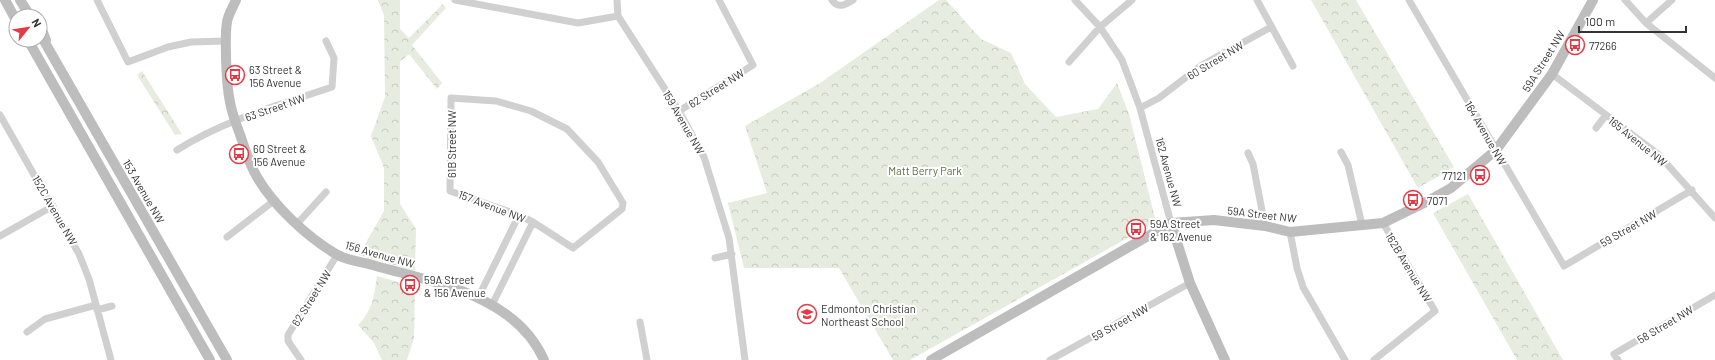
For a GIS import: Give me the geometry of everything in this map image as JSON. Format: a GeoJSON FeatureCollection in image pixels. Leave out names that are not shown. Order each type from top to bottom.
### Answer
{"type":"FeatureCollection","features":[{"type":"Feature","properties":{"kind":"street"},"geometry":{"type":"LineString","coordinates":[[97,0],[128,62],[168,46],[191,42],[225,41]]}},
{"type":"Feature","properties":{"kind":"street","name":"156 Avenue NW"},"geometry":{"type":"LineString","coordinates":[[236,0],[227,21],[225,41],[228,95],[234,121],[257,177],[296,225],[337,255],[450,287],[492,305],[520,325],[538,347],[544,360]]}},
{"type":"Feature","properties":{"kind":"street"},"geometry":{"type":"LineString","coordinates":[[455,0],[578,24],[618,16]]}},
{"type":"Feature","properties":{"kind":"street","name":"159 Avenue NW"},"geometry":{"type":"LineString","coordinates":[[617,0],[618,16],[679,111],[704,157],[730,238],[745,360]]}},
{"type":"Feature","properties":{"kind":"street","name":"62 Street NW"},"geometry":{"type":"LineString","coordinates":[[679,111],[753,65],[718,0]]}},
{"type":"Feature","properties":{"kind":"street"},"geometry":{"type":"LineString","coordinates":[[834,2],[843,6],[853,0]]}},
{"type":"Feature","properties":{"kind":"street","name":"162 Avenue NW"},"geometry":{"type":"LineString","coordinates":[[1075,0],[1100,27],[1122,60],[1140,108],[1170,223],[1190,283],[1225,360]]}},
{"type":"Feature","properties":{"kind":"street"},"geometry":{"type":"LineString","coordinates":[[1069,62],[1100,27],[1132,0]]}},
{"type":"Feature","properties":{"kind":"street"},"geometry":{"type":"LineString","coordinates":[[1257,0],[1293,66]]}},
{"type":"Feature","properties":{"kind":"street","name":"164 Avenue NW"},"geometry":{"type":"LineString","coordinates":[[1410,0],[1564,266]]}},
{"type":"Feature","properties":{"kind":"street","name":"59A Street NW"},"geometry":{"type":"LineString","coordinates":[[931,360],[1170,223],[1214,220],[1265,226],[1290,232],[1383,223],[1451,188],[1496,150],[1552,74],[1594,0]]}},
{"type":"Feature","properties":{"kind":"street"},"geometry":{"type":"LineString","coordinates":[[1624,0],[1646,23],[1715,78]]}},
{"type":"Feature","properties":{"kind":"street"},"geometry":{"type":"LineString","coordinates":[[1646,23],[1672,0]]}},
{"type":"Feature","properties":{"kind":"street","name":"60 Street NW"},"geometry":{"type":"LineString","coordinates":[[1140,108],[1159,98],[1202,65],[1271,28]]}},
{"type":"Feature","properties":{"kind":"street","name":"63 Street NW"},"geometry":{"type":"LineString","coordinates":[[177,150],[198,136],[234,121],[332,87],[334,58],[326,42]]}},
{"type":"Feature","properties":{"kind":"street"},"geometry":{"type":"LineString","coordinates":[[48,45],[53,57]]}},
{"type":"Feature","properties":{"kind":"street"},"geometry":{"type":"LineString","coordinates":[[33,48],[210,360]]}},
{"type":"Feature","properties":{"kind":"street","name":"153 Avenue NW"},"geometry":{"type":"LineString","coordinates":[[48,48],[227,360]]}},
{"type":"Feature","properties":{"kind":"street","name":"165 Avenue NW"},"geometry":{"type":"LineString","coordinates":[[1552,74],[1658,154],[1692,190],[1715,218]]}},
{"type":"Feature","properties":{"kind":"street","name":"61B Street NW"},"geometry":{"type":"LineString","coordinates":[[450,190],[451,98],[496,101],[531,111],[567,129],[598,162],[623,203],[622,209],[574,248]]}},
{"type":"Feature","properties":{"kind":"street","name":"152C Avenue NW"},"geometry":{"type":"LineString","coordinates":[[0,115],[3,126],[53,206],[84,265],[111,360]]}},
{"type":"Feature","properties":{"kind":"street"},"geometry":{"type":"LineString","coordinates":[[1596,128],[1606,115]]}},
{"type":"Feature","properties":{"kind":"street"},"geometry":{"type":"LineString","coordinates":[[1341,152],[1348,165],[1362,225]]}},
{"type":"Feature","properties":{"kind":"street"},"geometry":{"type":"LineString","coordinates":[[1248,153],[1253,164],[1265,226]]}},
{"type":"Feature","properties":{"kind":"street","name":"157 Avenue NW"},"geometry":{"type":"LineString","coordinates":[[450,190],[533,222],[574,248]]}},
{"type":"Feature","properties":{"kind":"street","name":"59 Street NW"},"geometry":{"type":"LineString","coordinates":[[1564,266],[1692,190]]}},
{"type":"Feature","properties":{"kind":"street"},"geometry":{"type":"LineString","coordinates":[[296,225],[326,192]]}},
{"type":"Feature","properties":{"kind":"street"},"geometry":{"type":"LineString","coordinates":[[227,237],[275,200]]}},
{"type":"Feature","properties":{"kind":"street"},"geometry":{"type":"LineString","coordinates":[[0,236],[53,206]]}},
{"type":"Feature","properties":{"kind":"street"},"geometry":{"type":"LineString","coordinates":[[478,298],[518,215]]}},
{"type":"Feature","properties":{"kind":"street"},"geometry":{"type":"LineString","coordinates":[[492,305],[533,222]]}},
{"type":"Feature","properties":{"kind":"street","name":"162B Avenue NW"},"geometry":{"type":"LineString","coordinates":[[1374,360],[1435,311],[1383,223]]}},
{"type":"Feature","properties":{"kind":"street"},"geometry":{"type":"LineString","coordinates":[[1290,232],[1297,268],[1303,287],[1345,360]]}},
{"type":"Feature","properties":{"kind":"street"},"geometry":{"type":"LineString","coordinates":[[715,258],[732,254]]}},
{"type":"Feature","properties":{"kind":"street","name":"62 Street NW"},"geometry":{"type":"LineString","coordinates":[[301,360],[288,341],[290,331],[337,255]]}},
{"type":"Feature","properties":{"kind":"street","name":"59 Street NW"},"geometry":{"type":"LineString","coordinates":[[1050,360],[1190,283]]}},
{"type":"Feature","properties":{"kind":"street","name":"58 Street NW"},"geometry":{"type":"LineString","coordinates":[[1616,357],[1715,294]]}},
{"type":"Feature","properties":{"kind":"street"},"geometry":{"type":"LineString","coordinates":[[27,332],[45,319],[112,306]]}},
{"type":"Feature","properties":{"kind":"street"},"geometry":{"type":"LineString","coordinates":[[640,322],[647,360]]}},
{"type":"Feature","properties":{"kind":"green space"},"geometry":{"type":"Polygon","coordinates":[[[378,0],[400,0],[400,29],[409,38],[443,4],[446,8],[412,45],[442,83],[437,89],[409,54],[400,62],[400,204],[416,229],[415,271],[359,255],[384,211],[384,168],[371,136],[385,97],[384,15],[378,0]]]}},
{"type":"Feature","properties":{"kind":"green space","name":"Matt Berry Park"},"geometry":{"type":"Polygon","coordinates":[[[939,0],[946,0],[981,39],[1011,53],[1025,84],[1056,117],[1098,109],[1117,83],[1129,114],[1156,222],[910,360],[893,360],[839,268],[744,268],[728,203],[767,193],[745,126],[820,83],[939,0]]]}},
{"type":"Feature","properties":{"kind":"green space"},"geometry":{"type":"Polygon","coordinates":[[[1311,0],[1356,0],[1454,167],[1418,188],[1311,0]]]}},
{"type":"Feature","properties":{"kind":"green space"},"geometry":{"type":"Polygon","coordinates":[[[142,71],[182,134],[175,135],[137,75],[142,71]]]}},
{"type":"Feature","properties":{"kind":"green space"},"geometry":{"type":"Polygon","coordinates":[[[1468,194],[1563,360],[1517,360],[1433,213],[1468,194]]]}},
{"type":"Feature","properties":{"kind":"green space"},"geometry":{"type":"Polygon","coordinates":[[[377,276],[415,287],[414,338],[407,360],[382,360],[374,343],[358,325],[370,308],[374,296],[377,276]]]}},
{"type":"Feature","properties":{"kind":"place","name":"77266"},"geometry":{"type":"Point","coordinates":[1575,45]}},
{"type":"Feature","properties":{"kind":"place","name":"63 Street & 156 Avenue"},"geometry":{"type":"Point","coordinates":[235,75]}},
{"type":"Feature","properties":{"kind":"place","name":"60 Street & 156 Avenue"},"geometry":{"type":"Point","coordinates":[239,154]}},
{"type":"Feature","properties":{"kind":"place","name":"77121"},"geometry":{"type":"Point","coordinates":[1480,175]}},
{"type":"Feature","properties":{"kind":"place","name":"7071"},"geometry":{"type":"Point","coordinates":[1413,200]}},
{"type":"Feature","properties":{"kind":"place","name":"59A Street & 162 Avenue"},"geometry":{"type":"Point","coordinates":[1136,229]}},
{"type":"Feature","properties":{"kind":"place","name":"59A Street & 156 Avenue"},"geometry":{"type":"Point","coordinates":[410,285]}},
{"type":"Feature","properties":{"kind":"place","name":"Edmonton Christian Northeast School"},"geometry":{"type":"Point","coordinates":[807,314]}}]}
